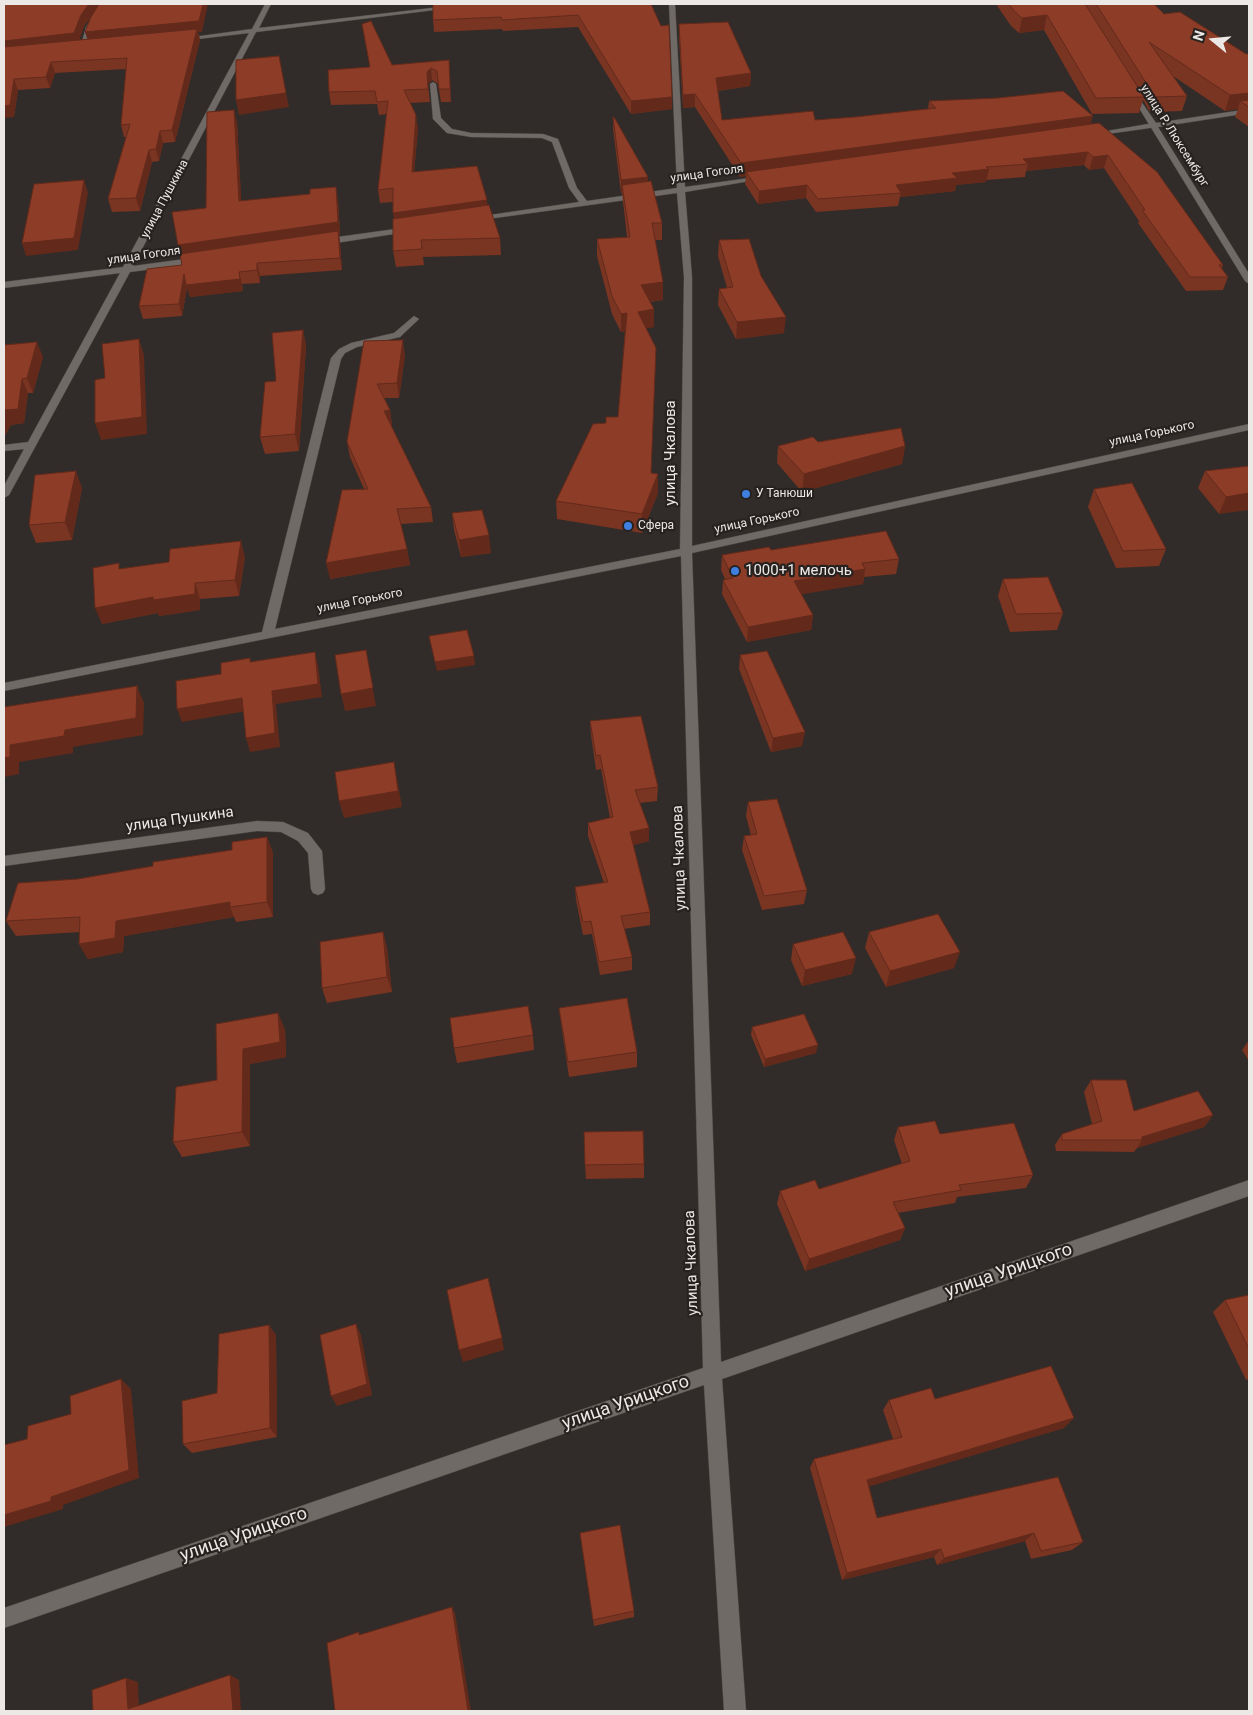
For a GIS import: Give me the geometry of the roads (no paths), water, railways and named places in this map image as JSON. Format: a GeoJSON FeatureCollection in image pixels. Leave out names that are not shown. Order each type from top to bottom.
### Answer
{"type":"FeatureCollection","features":[{"type":"Feature","properties":{"kind":"street"},"geometry":{"type":"LineString","coordinates":[[82,48],[89,27],[104,4]]}},
{"type":"Feature","properties":{"kind":"street","name":"улица Пушкина"},"geometry":{"type":"LineString","coordinates":[[4,495],[268,4]]}},
{"type":"Feature","properties":{"kind":"street"},"geometry":{"type":"LineString","coordinates":[[177,39],[480,4]]}},
{"type":"Feature","properties":{"kind":"street","name":"улица Чкалова"},"geometry":{"type":"LineString","coordinates":[[672,4],[681,189],[688,277],[686,551],[712,1373],[736,1711]]}},
{"type":"Feature","properties":{"kind":"street"},"geometry":{"type":"LineString","coordinates":[[73,49],[92,47]]}},
{"type":"Feature","properties":{"kind":"street"},"geometry":{"type":"LineString","coordinates":[[433,84],[437,119],[450,131],[471,135],[543,136],[555,141],[573,188],[584,204]]}},
{"type":"Feature","properties":{"kind":"street","name":"улица Р. Люксембург"},"geometry":{"type":"LineString","coordinates":[[1129,85],[1249,281]]}},
{"type":"Feature","properties":{"kind":"street"},"geometry":{"type":"LineString","coordinates":[[1087,135],[1249,110]]}},
{"type":"Feature","properties":{"kind":"street","name":"улица Гоголя"},"geometry":{"type":"LineString","coordinates":[[467,221],[769,177]]}},
{"type":"Feature","properties":{"kind":"street"},"geometry":{"type":"LineString","coordinates":[[311,243],[418,228]]}},
{"type":"Feature","properties":{"kind":"street","name":"улица Гоголя"},"geometry":{"type":"LineString","coordinates":[[4,285],[214,258]]}},
{"type":"Feature","properties":{"kind":"street"},"geometry":{"type":"LineString","coordinates":[[268,633],[336,358],[342,351],[354,345],[397,335],[414,319]]}},
{"type":"Feature","properties":{"kind":"street","name":"улица Горького"},"geometry":{"type":"LineString","coordinates":[[4,687],[686,551],[1249,427]]}},
{"type":"Feature","properties":{"kind":"street"},"geometry":{"type":"LineString","coordinates":[[4,448],[31,445]]}},
{"type":"Feature","properties":{"kind":"street","name":"улица Пушкина"},"geometry":{"type":"LineString","coordinates":[[4,860],[257,826],[283,827],[303,837],[315,850],[318,889]]}},
{"type":"Feature","properties":{"kind":"street","name":"улица Урицкого"},"geometry":{"type":"LineString","coordinates":[[4,1618],[1249,1188]]}},
{"type":"Feature","properties":{"kind":"place","name":"У Танюши"},"geometry":{"type":"Point","coordinates":[746,494]}},
{"type":"Feature","properties":{"kind":"place","name":"Сфера"},"geometry":{"type":"Point","coordinates":[628,526]}},
{"type":"Feature","properties":{"kind":"place","name":"1000+1 мелочь"},"geometry":{"type":"Point","coordinates":[735,571]}}]}
